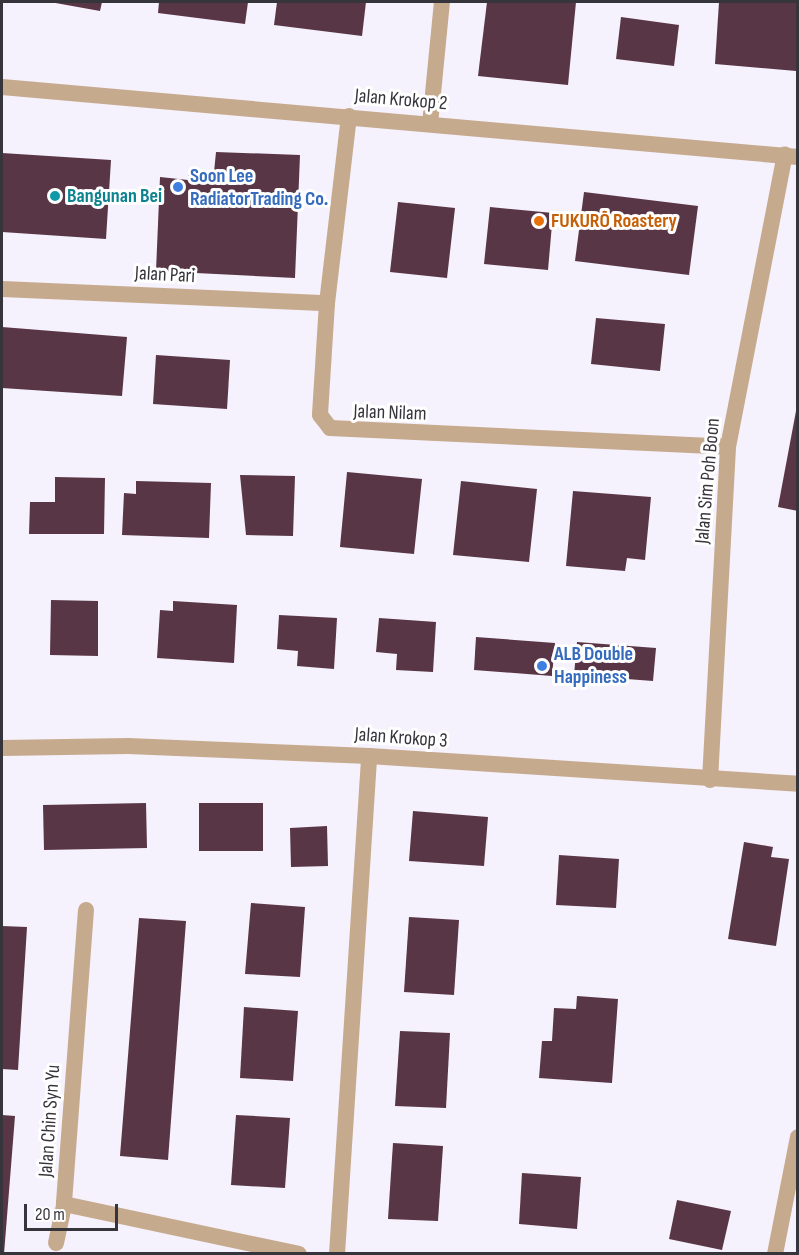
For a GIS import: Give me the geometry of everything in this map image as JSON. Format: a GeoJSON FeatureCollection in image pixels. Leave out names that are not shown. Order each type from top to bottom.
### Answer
{"type":"FeatureCollection","features":[{"type":"Feature","properties":{"kind":"street"},"geometry":{"type":"LineString","coordinates":[[430,124],[442,2]]}},
{"type":"Feature","properties":{"kind":"street","name":"Jalan Krokop 2"},"geometry":{"type":"LineString","coordinates":[[2,87],[791,156]]}},
{"type":"Feature","properties":{"kind":"street","name":"Jalan Nilam"},"geometry":{"type":"LineString","coordinates":[[349,116],[327,303],[320,415],[330,428],[728,447]]}},
{"type":"Feature","properties":{"kind":"street","name":"Jalan Sim Poh Boon"},"geometry":{"type":"LineString","coordinates":[[710,780],[728,447],[791,156]]}},
{"type":"Feature","properties":{"kind":"street","name":"Jalan Pari"},"geometry":{"type":"LineString","coordinates":[[2,289],[327,303]]}},
{"type":"Feature","properties":{"kind":"street","name":"Jalan Krokop 3"},"geometry":{"type":"LineString","coordinates":[[2,748],[128,746],[369,756],[798,784]]}},
{"type":"Feature","properties":{"kind":"street"},"geometry":{"type":"LineString","coordinates":[[337,1254],[369,756]]}},
{"type":"Feature","properties":{"kind":"street","name":"Jalan Chin Syn Yu"},"geometry":{"type":"LineString","coordinates":[[86,910],[64,1204],[299,1254]]}},
{"type":"Feature","properties":{"kind":"street"},"geometry":{"type":"LineString","coordinates":[[775,1254],[798,1137]]}},
{"type":"Feature","properties":{"kind":"street"},"geometry":{"type":"LineString","coordinates":[[56,1243],[64,1204]]}},
{"type":"Feature","properties":{"kind":"building"},"geometry":{"type":"Polygon","coordinates":[[[50,2],[102,2],[100,11],[50,2]]]}},
{"type":"Feature","properties":{"kind":"building"},"geometry":{"type":"Polygon","coordinates":[[[159,2],[248,2],[245,24],[158,13],[159,2]]]}},
{"type":"Feature","properties":{"kind":"building"},"geometry":{"type":"Polygon","coordinates":[[[277,2],[366,2],[362,36],[274,25],[277,2]]]}},
{"type":"Feature","properties":{"kind":"building"},"geometry":{"type":"Polygon","coordinates":[[[487,2],[576,2],[568,85],[478,76],[487,2]]]}},
{"type":"Feature","properties":{"kind":"building"},"geometry":{"type":"Polygon","coordinates":[[[719,2],[798,2],[796,71],[715,64],[719,2]]]}},
{"type":"Feature","properties":{"kind":"building"},"geometry":{"type":"Polygon","coordinates":[[[621,17],[679,25],[674,66],[616,59],[621,17]]]}},
{"type":"Feature","properties":{"kind":"building"},"geometry":{"type":"Polygon","coordinates":[[[216,152],[300,155],[295,278],[156,271],[160,177],[188,180],[189,170],[214,172],[216,152]]]}},
{"type":"Feature","properties":{"kind":"building","name":"Bangunan Bei"},"geometry":{"type":"Polygon","coordinates":[[[2,153],[111,160],[106,239],[2,232],[2,153]]]}},
{"type":"Feature","properties":{"kind":"building"},"geometry":{"type":"Polygon","coordinates":[[[584,192],[698,206],[689,275],[575,261],[584,192]]]}},
{"type":"Feature","properties":{"kind":"building"},"geometry":{"type":"Polygon","coordinates":[[[398,202],[455,208],[447,278],[390,272],[398,202]]]}},
{"type":"Feature","properties":{"kind":"building"},"geometry":{"type":"Polygon","coordinates":[[[490,207],[553,213],[548,270],[484,264],[490,207]]]}},
{"type":"Feature","properties":{"kind":"building"},"geometry":{"type":"Polygon","coordinates":[[[596,318],[665,324],[660,371],[591,364],[596,318]]]}},
{"type":"Feature","properties":{"kind":"building"},"geometry":{"type":"Polygon","coordinates":[[[2,327],[127,337],[122,396],[2,388],[2,327]]]}},
{"type":"Feature","properties":{"kind":"building"},"geometry":{"type":"Polygon","coordinates":[[[156,355],[230,360],[227,409],[153,404],[156,355]]]}},
{"type":"Feature","properties":{"kind":"building"},"geometry":{"type":"Polygon","coordinates":[[[796,411],[798,411],[798,511],[778,507],[796,411]]]}},
{"type":"Feature","properties":{"kind":"building"},"geometry":{"type":"Polygon","coordinates":[[[347,472],[422,479],[414,554],[340,547],[347,472]]]}},
{"type":"Feature","properties":{"kind":"building"},"geometry":{"type":"Polygon","coordinates":[[[240,475],[295,476],[293,536],[246,535],[240,475]]]}},
{"type":"Feature","properties":{"kind":"building"},"geometry":{"type":"Polygon","coordinates":[[[55,477],[105,478],[104,534],[29,534],[30,502],[55,502],[55,477]]]}},
{"type":"Feature","properties":{"kind":"building"},"geometry":{"type":"Polygon","coordinates":[[[136,481],[211,483],[209,538],[122,535],[124,493],[136,494],[136,481]]]}},
{"type":"Feature","properties":{"kind":"building"},"geometry":{"type":"Polygon","coordinates":[[[461,481],[537,489],[529,562],[453,555],[461,481]]]}},
{"type":"Feature","properties":{"kind":"building"},"geometry":{"type":"Polygon","coordinates":[[[573,491],[651,497],[645,560],[627,558],[625,571],[566,566],[573,491]]]}},
{"type":"Feature","properties":{"kind":"building"},"geometry":{"type":"Polygon","coordinates":[[[51,600],[98,601],[98,656],[50,655],[51,600]]]}},
{"type":"Feature","properties":{"kind":"building"},"geometry":{"type":"Polygon","coordinates":[[[173,601],[237,605],[234,663],[157,658],[160,610],[173,611],[173,601]]]}},
{"type":"Feature","properties":{"kind":"building"},"geometry":{"type":"Polygon","coordinates":[[[279,615],[337,618],[334,669],[297,666],[298,651],[277,649],[279,615]]]}},
{"type":"Feature","properties":{"kind":"building"},"geometry":{"type":"Polygon","coordinates":[[[379,618],[436,622],[433,672],[396,670],[397,654],[376,652],[379,618]]]}},
{"type":"Feature","properties":{"kind":"building"},"geometry":{"type":"Polygon","coordinates":[[[476,637],[555,643],[552,676],[474,670],[476,637]]]}},
{"type":"Feature","properties":{"kind":"building"},"geometry":{"type":"Polygon","coordinates":[[[577,642],[656,648],[653,681],[574,675],[577,642]]]}},
{"type":"Feature","properties":{"kind":"building"},"geometry":{"type":"Polygon","coordinates":[[[146,803],[147,848],[44,850],[43,805],[146,803]]]}},
{"type":"Feature","properties":{"kind":"building"},"geometry":{"type":"Polygon","coordinates":[[[199,803],[263,803],[263,851],[199,851],[199,803]]]}},
{"type":"Feature","properties":{"kind":"building"},"geometry":{"type":"Polygon","coordinates":[[[413,811],[488,817],[484,866],[409,861],[413,811]]]}},
{"type":"Feature","properties":{"kind":"building"},"geometry":{"type":"Polygon","coordinates":[[[327,826],[328,866],[291,867],[290,828],[327,826]]]}},
{"type":"Feature","properties":{"kind":"building"},"geometry":{"type":"Polygon","coordinates":[[[744,842],[773,847],[771,857],[789,859],[776,946],[728,939],[744,842]]]}},
{"type":"Feature","properties":{"kind":"building"},"geometry":{"type":"Polygon","coordinates":[[[559,855],[619,859],[616,908],[556,905],[559,855]]]}},
{"type":"Feature","properties":{"kind":"building"},"geometry":{"type":"Polygon","coordinates":[[[251,903],[305,907],[300,977],[245,974],[251,903]]]}},
{"type":"Feature","properties":{"kind":"building"},"geometry":{"type":"Polygon","coordinates":[[[409,917],[459,920],[454,995],[404,992],[409,917]]]}},
{"type":"Feature","properties":{"kind":"building"},"geometry":{"type":"Polygon","coordinates":[[[139,918],[186,921],[168,1160],[120,1156],[139,918]]]}},
{"type":"Feature","properties":{"kind":"building"},"geometry":{"type":"Polygon","coordinates":[[[2,926],[27,927],[18,1070],[2,1069],[2,926]]]}},
{"type":"Feature","properties":{"kind":"building"},"geometry":{"type":"Polygon","coordinates":[[[577,996],[618,999],[612,1083],[539,1078],[542,1041],[552,1041],[554,1008],[576,1009],[577,996]]]}},
{"type":"Feature","properties":{"kind":"building"},"geometry":{"type":"Polygon","coordinates":[[[244,1007],[298,1011],[293,1081],[240,1078],[244,1007]]]}},
{"type":"Feature","properties":{"kind":"building"},"geometry":{"type":"Polygon","coordinates":[[[400,1031],[450,1033],[446,1108],[395,1106],[400,1031]]]}},
{"type":"Feature","properties":{"kind":"building"},"geometry":{"type":"Polygon","coordinates":[[[2,1115],[15,1116],[4,1254],[2,1254],[2,1115]]]}},
{"type":"Feature","properties":{"kind":"building"},"geometry":{"type":"Polygon","coordinates":[[[236,1115],[290,1118],[285,1188],[231,1185],[236,1115]]]}},
{"type":"Feature","properties":{"kind":"building"},"geometry":{"type":"Polygon","coordinates":[[[393,1143],[443,1146],[438,1221],[388,1219],[393,1143]]]}},
{"type":"Feature","properties":{"kind":"building"},"geometry":{"type":"Polygon","coordinates":[[[522,1173],[581,1177],[577,1229],[519,1224],[522,1173]]]}},
{"type":"Feature","properties":{"kind":"building"},"geometry":{"type":"Polygon","coordinates":[[[677,1200],[731,1211],[722,1250],[669,1239],[677,1200]]]}},
{"type":"Feature","properties":{"kind":"place","name":"Soon Lee RadiatorTrading Co."},"geometry":{"type":"Point","coordinates":[178,187]}},
{"type":"Feature","properties":{"kind":"place","name":"Bangunan Bei"},"geometry":{"type":"Point","coordinates":[55,196]}},
{"type":"Feature","properties":{"kind":"place","name":"FUKURŌ Roastery"},"geometry":{"type":"Point","coordinates":[539,221]}},
{"type":"Feature","properties":{"kind":"place","name":"ALB Double Happiness"},"geometry":{"type":"Point","coordinates":[542,666]}}]}
